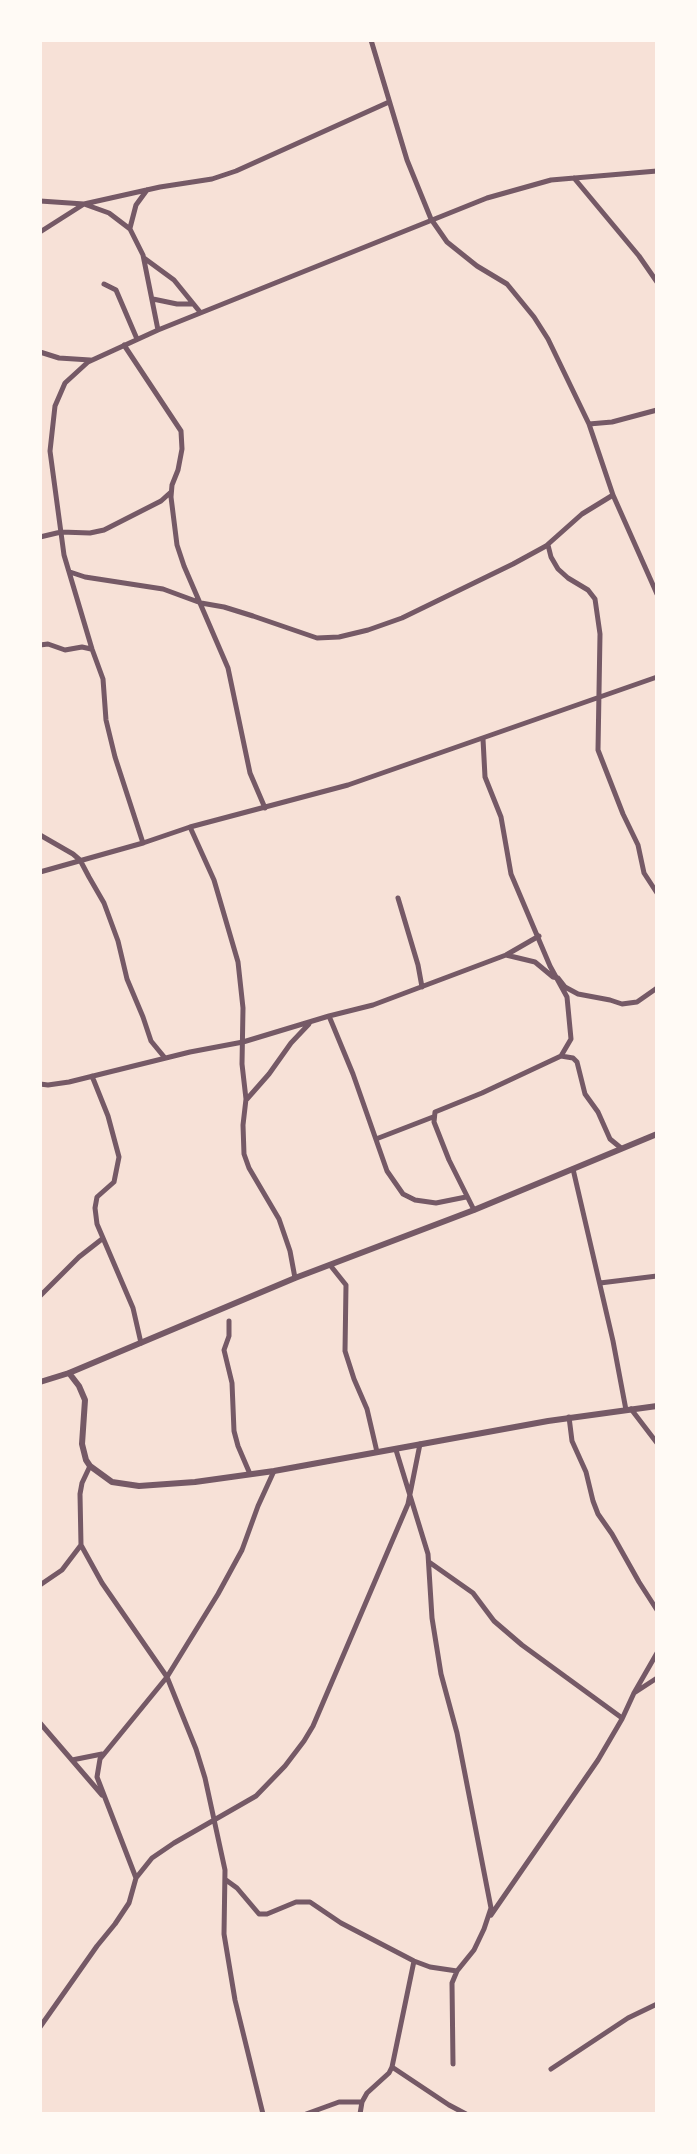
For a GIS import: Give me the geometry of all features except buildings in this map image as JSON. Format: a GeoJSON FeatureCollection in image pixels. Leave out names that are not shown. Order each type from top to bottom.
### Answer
{"type":"FeatureCollection","features":[{"type":"Feature","properties":{"kind":"street"},"geometry":{"type":"LineString","coordinates":[[371,40],[418,191],[431,219],[447,242],[477,266],[507,284],[548,339],[589,424],[613,495],[657,594]]}},
{"type":"Feature","properties":{"kind":"street"},"geometry":{"type":"LineString","coordinates":[[40,232],[84,204],[212,179],[236,171],[389,102]]}},
{"type":"Feature","properties":{"kind":"street"},"geometry":{"type":"LineString","coordinates":[[143,843],[115,757],[106,720],[103,679],[64,555],[50,451],[55,406],[65,383],[91,360],[137,339],[487,198],[531,184],[574,177],[657,171]]}},
{"type":"Feature","properties":{"kind":"street"},"geometry":{"type":"LineString","coordinates":[[574,177],[657,282]]}},
{"type":"Feature","properties":{"kind":"street"},"geometry":{"type":"LineString","coordinates":[[130,229],[136,205],[147,190]]}},
{"type":"Feature","properties":{"kind":"street"},"geometry":{"type":"LineString","coordinates":[[40,201],[84,204],[109,213],[130,229],[144,258],[158,330]]}},
{"type":"Feature","properties":{"kind":"street"},"geometry":{"type":"LineString","coordinates":[[144,258],[174,280],[200,312]]}},
{"type":"Feature","properties":{"kind":"street"},"geometry":{"type":"LineString","coordinates":[[104,284],[116,290],[137,339]]}},
{"type":"Feature","properties":{"kind":"street"},"geometry":{"type":"LineString","coordinates":[[153,299],[193,304]]}},
{"type":"Feature","properties":{"kind":"street"},"geometry":{"type":"LineString","coordinates":[[124,345],[181,431],[181,460],[171,492],[172,518],[180,556],[228,668],[250,773],[265,808]]}},
{"type":"Feature","properties":{"kind":"street"},"geometry":{"type":"LineString","coordinates":[[40,352],[69,360],[91,360]]}},
{"type":"Feature","properties":{"kind":"street"},"geometry":{"type":"LineString","coordinates":[[589,424],[628,419],[657,410]]}},
{"type":"Feature","properties":{"kind":"street"},"geometry":{"type":"LineString","coordinates":[[40,537],[61,532],[104,530],[161,501],[171,492]]}},
{"type":"Feature","properties":{"kind":"street"},"geometry":{"type":"LineString","coordinates":[[69,572],[153,586],[317,638],[352,635],[414,613],[483,580],[548,545],[582,514],[613,495]]}},
{"type":"Feature","properties":{"kind":"street"},"geometry":{"type":"LineString","coordinates":[[548,545],[558,569],[588,590],[595,599],[600,634],[598,750],[638,845],[644,873],[657,893]]}},
{"type":"Feature","properties":{"kind":"street"},"geometry":{"type":"LineString","coordinates":[[40,645],[48,644],[65,650],[92,649]]}},
{"type":"Feature","properties":{"kind":"street"},"geometry":{"type":"LineString","coordinates":[[40,872],[190,827],[348,785],[657,677]]}},
{"type":"Feature","properties":{"kind":"street"},"geometry":{"type":"LineString","coordinates":[[483,739],[485,777],[501,817],[511,874],[558,978],[565,987],[578,994],[622,1004],[637,1002],[657,988]]}},
{"type":"Feature","properties":{"kind":"street"},"geometry":{"type":"LineString","coordinates":[[190,827],[214,880],[238,962],[243,1008],[242,1072],[246,1099],[244,1154],[279,1219],[295,1278]]}},
{"type":"Feature","properties":{"kind":"street"},"geometry":{"type":"LineString","coordinates":[[40,835],[80,860],[104,903],[127,979],[151,1041],[165,1058]]}},
{"type":"Feature","properties":{"kind":"street"},"geometry":{"type":"LineString","coordinates":[[398,898],[422,987]]}},
{"type":"Feature","properties":{"kind":"street"},"geometry":{"type":"LineString","coordinates":[[40,1084],[46,1088],[243,1042],[373,1005],[506,955],[539,936]]}},
{"type":"Feature","properties":{"kind":"street"},"geometry":{"type":"LineString","coordinates":[[376,1139],[433,1117],[439,1109],[482,1093],[561,1056],[571,1039],[567,997],[558,978],[535,962],[506,955]]}},
{"type":"Feature","properties":{"kind":"street"},"geometry":{"type":"LineString","coordinates":[[329,1016],[390,1177],[408,1198],[436,1203],[466,1197]]}},
{"type":"Feature","properties":{"kind":"street"},"geometry":{"type":"LineString","coordinates":[[246,1099],[311,1021]]}},
{"type":"Feature","properties":{"kind":"street"},"geometry":{"type":"LineString","coordinates":[[561,1056],[577,1062],[585,1094],[598,1112],[610,1139],[621,1148]]}},
{"type":"Feature","properties":{"kind":"street"},"geometry":{"type":"LineString","coordinates":[[92,1076],[108,1116],[119,1157],[114,1182],[97,1196],[97,1224],[129,1298],[141,1343]]}},
{"type":"Feature","properties":{"kind":"street"},"geometry":{"type":"LineString","coordinates":[[433,1117],[449,1160],[474,1210]]}},
{"type":"Feature","properties":{"kind":"street"},"geometry":{"type":"LineString","coordinates":[[40,1382],[69,1373],[295,1278],[474,1210],[657,1134]]}},
{"type":"Feature","properties":{"kind":"street"},"geometry":{"type":"LineString","coordinates":[[573,1169],[628,1409],[657,1443]]}},
{"type":"Feature","properties":{"kind":"street"},"geometry":{"type":"LineString","coordinates":[[40,1296],[102,1239]]}},
{"type":"Feature","properties":{"kind":"street"},"geometry":{"type":"LineString","coordinates":[[330,1265],[346,1285],[345,1351],[367,1409],[377,1453]]}},
{"type":"Feature","properties":{"kind":"street"},"geometry":{"type":"LineString","coordinates":[[600,1283],[657,1276]]}},
{"type":"Feature","properties":{"kind":"street"},"geometry":{"type":"LineString","coordinates":[[229,1321],[225,1355],[232,1383],[234,1431],[250,1474]]}},
{"type":"Feature","properties":{"kind":"street"},"geometry":{"type":"LineString","coordinates":[[69,1373],[85,1400],[82,1444],[90,1466],[112,1482],[139,1486],[274,1471],[569,1417],[657,1406]]}},
{"type":"Feature","properties":{"kind":"street"},"geometry":{"type":"LineString","coordinates":[[569,1417],[572,1441],[586,1472],[598,1514],[657,1610]]}},
{"type":"Feature","properties":{"kind":"street"},"geometry":{"type":"LineString","coordinates":[[40,2027],[129,1903],[136,1878],[152,1858],[261,1792],[304,1741],[374,1587],[411,1496],[420,1444]]}},
{"type":"Feature","properties":{"kind":"street"},"geometry":{"type":"LineString","coordinates":[[396,1450],[426,1546],[432,1618],[441,1674],[457,1733],[491,1908],[489,1917]]}},
{"type":"Feature","properties":{"kind":"street"},"geometry":{"type":"LineString","coordinates":[[90,1466],[80,1494],[81,1545],[102,1583],[167,1677],[196,1749],[226,1880],[224,1934],[235,2000],[263,2114]]}},
{"type":"Feature","properties":{"kind":"street"},"geometry":{"type":"LineString","coordinates":[[136,1878],[104,1798],[97,1777],[98,1766],[103,1754],[167,1677],[218,1594],[242,1550],[274,1471]]}},
{"type":"Feature","properties":{"kind":"street"},"geometry":{"type":"LineString","coordinates":[[40,1585],[62,1570],[81,1545]]}},
{"type":"Feature","properties":{"kind":"street"},"geometry":{"type":"LineString","coordinates":[[428,1561],[473,1593],[494,1621],[522,1645],[622,1719]]}},
{"type":"Feature","properties":{"kind":"street"},"geometry":{"type":"LineString","coordinates":[[453,2064],[451,1995],[457,1971],[474,1950],[489,1917],[598,1760],[657,1653]]}},
{"type":"Feature","properties":{"kind":"street"},"geometry":{"type":"LineString","coordinates":[[634,1693],[657,1678]]}},
{"type":"Feature","properties":{"kind":"street"},"geometry":{"type":"LineString","coordinates":[[40,1723],[104,1798]]}},
{"type":"Feature","properties":{"kind":"street"},"geometry":{"type":"LineString","coordinates":[[72,1760],[103,1754]]}},
{"type":"Feature","properties":{"kind":"street"},"geometry":{"type":"LineString","coordinates":[[226,1880],[259,1914],[267,1914],[296,1902],[310,1902],[353,1930],[414,1961],[457,1971]]}},
{"type":"Feature","properties":{"kind":"street"},"geometry":{"type":"LineString","coordinates":[[360,2114],[367,2093],[392,2067],[414,1961]]}},
{"type":"Feature","properties":{"kind":"street"},"geometry":{"type":"LineString","coordinates":[[551,2069],[628,2018],[657,2004]]}},
{"type":"Feature","properties":{"kind":"street"},"geometry":{"type":"LineString","coordinates":[[392,2067],[466,2114]]}},
{"type":"Feature","properties":{"kind":"street"},"geometry":{"type":"LineString","coordinates":[[306,2114],[339,2102],[362,2102]]}}]}
